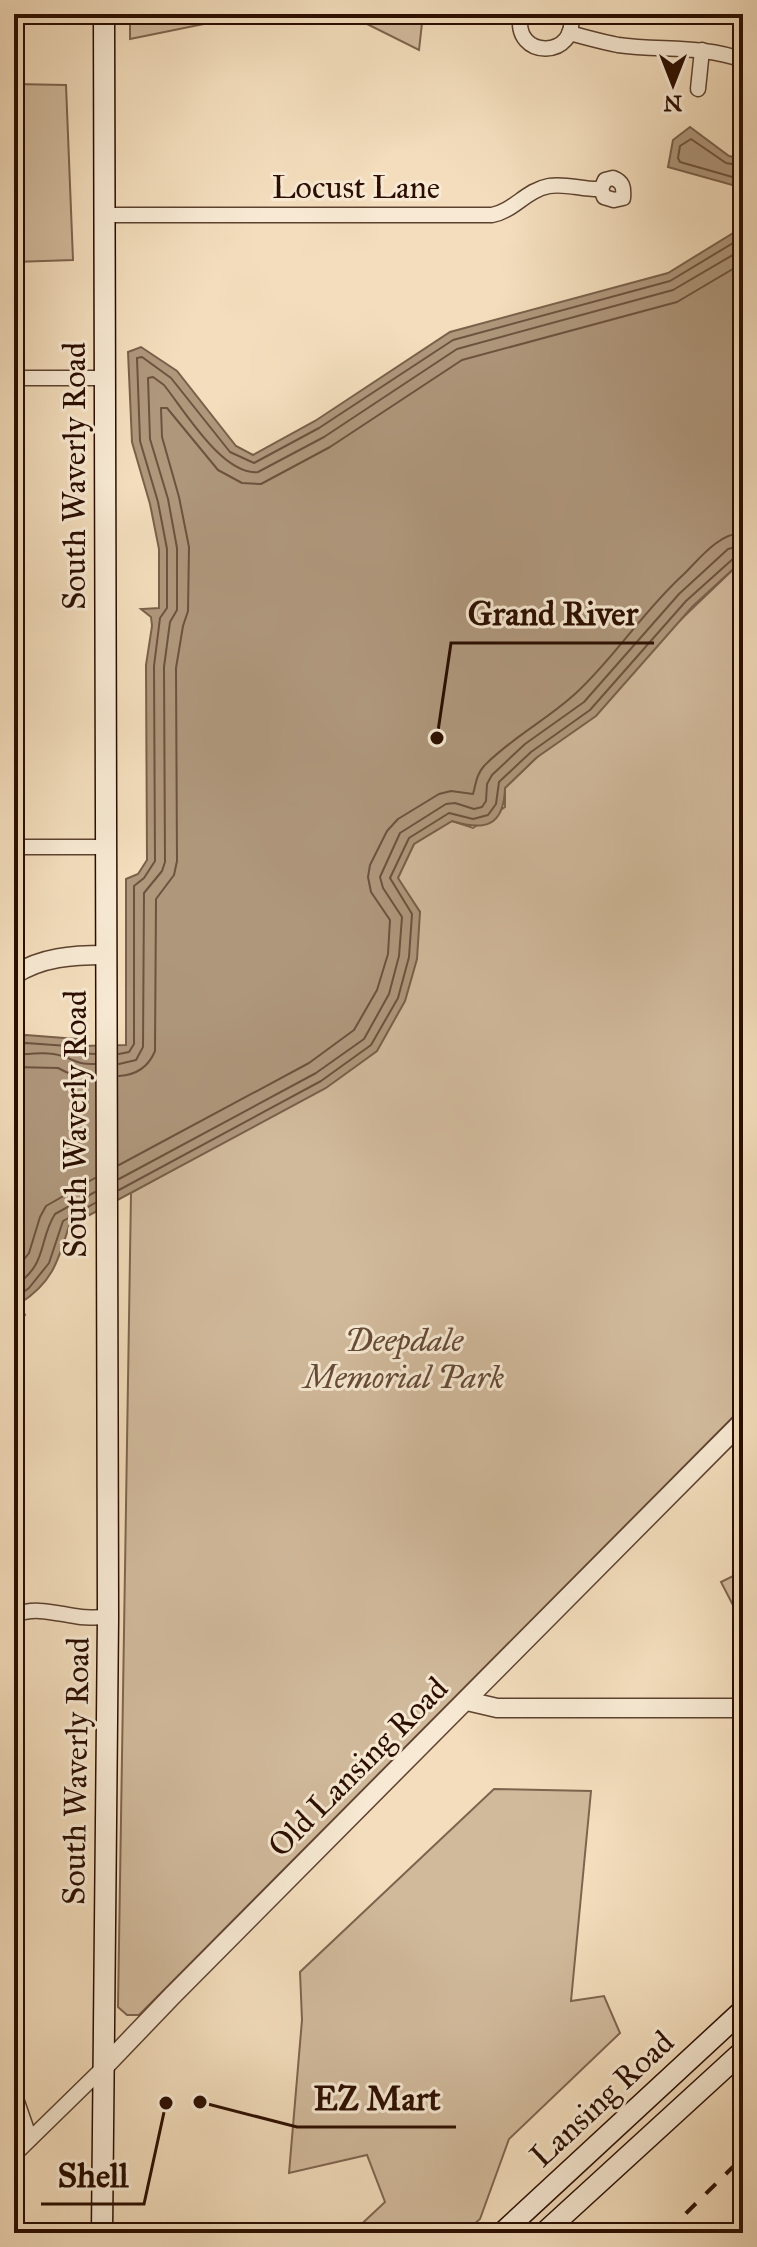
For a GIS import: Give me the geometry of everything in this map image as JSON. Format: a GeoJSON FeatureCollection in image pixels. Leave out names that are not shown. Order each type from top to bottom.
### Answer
{"type":"FeatureCollection","features":[{"type":"Feature","properties":{"kind":"main road","name":"South Waverly Road"},"geometry":{"type":"LineString","coordinates":[[102,2233],[108,1617],[104,14]]}},
{"type":"Feature","properties":{"kind":"main road","name":"Lansing Road"},"geometry":{"type":"LineString","coordinates":[[502,2233],[743,2010]]}},
{"type":"Feature","properties":{"kind":"main road","name":"Lansing Road"},"geometry":{"type":"LineString","coordinates":[[544,2233],[743,2051]]}},
{"type":"Feature","properties":{"kind":"street"},"geometry":{"type":"LineString","coordinates":[[521,14],[519,27],[523,37],[539,49],[559,45],[569,33],[570,14]]}},
{"type":"Feature","properties":{"kind":"street"},"geometry":{"type":"LineString","coordinates":[[569,33],[618,45],[702,50],[743,60]]}},
{"type":"Feature","properties":{"kind":"street"},"geometry":{"type":"LineString","coordinates":[[698,89],[702,50]]}},
{"type":"Feature","properties":{"kind":"street","name":"Locust Lane"},"geometry":{"type":"LineString","coordinates":[[103,215],[492,215],[510,209],[533,192],[550,186],[601,189]]}},
{"type":"Feature","properties":{"kind":"street"},"geometry":{"type":"LineString","coordinates":[[14,378],[103,378]]}},
{"type":"Feature","properties":{"kind":"street"},"geometry":{"type":"LineString","coordinates":[[14,847],[106,847]]}},
{"type":"Feature","properties":{"kind":"street"},"geometry":{"type":"LineString","coordinates":[[14,975],[49,960],[105,955]]}},
{"type":"Feature","properties":{"kind":"street","name":"Old Lansing Road"},"geometry":{"type":"LineString","coordinates":[[14,2155],[743,1421]]}},
{"type":"Feature","properties":{"kind":"street"},"geometry":{"type":"LineString","coordinates":[[14,1615],[46,1610],[82,1617],[108,1617]]}},
{"type":"Feature","properties":{"kind":"street"},"geometry":{"type":"LineString","coordinates":[[467,1701],[497,1708],[743,1708]]}},
{"type":"Feature","properties":{"kind":"street"},"geometry":{"type":"LineString","coordinates":[[14,2093],[30,2139]]}},
{"type":"Feature","properties":{"kind":"green space"},"geometry":{"type":"Polygon","coordinates":[[[130,14],[253,14],[130,39],[130,14]]]}},
{"type":"Feature","properties":{"kind":"green space"},"geometry":{"type":"Polygon","coordinates":[[[347,14],[423,14],[419,50],[347,14]]]}},
{"type":"Feature","properties":{"kind":"green space"},"geometry":{"type":"Polygon","coordinates":[[[14,84],[66,85],[73,260],[14,262],[14,84]]]}},
{"type":"Feature","properties":{"kind":"green space","name":"Deepdale Memorial Park"},"geometry":{"type":"Polygon","coordinates":[[[743,560],[743,1407],[139,2015],[127,2015],[118,2007],[131,1193],[165,1174],[420,912],[397,878],[414,844],[452,821],[473,828],[505,807],[505,788],[743,560]]]}},
{"type":"Feature","properties":{"kind":"green space"},"geometry":{"type":"Polygon","coordinates":[[[743,1571],[743,1611],[736,1611],[721,1582],[743,1571]]]}},
{"type":"Feature","properties":{"kind":"green space"},"geometry":{"type":"Polygon","coordinates":[[[494,1789],[591,1791],[571,2001],[604,1996],[620,2033],[509,2139],[480,2219],[464,2233],[352,2233],[385,2202],[367,2155],[289,2173],[302,2020],[300,1972],[494,1789]]]}},
{"type":"Feature","properties":{"kind":"water"},"geometry":{"type":"Polygon","coordinates":[[[690,127],[729,156],[743,159],[743,188],[668,167],[673,140],[690,127]]]}},
{"type":"Feature","properties":{"kind":"water"},"geometry":{"type":"Polygon","coordinates":[[[743,227],[743,560],[692,607],[596,716],[536,758],[505,788],[501,811],[496,818],[490,823],[474,826],[452,821],[414,844],[398,878],[420,912],[417,959],[405,1001],[377,1051],[326,1088],[69,1226],[52,1271],[39,1288],[19,1304],[25,1315],[16,1322],[14,1038],[26,1035],[77,1039],[79,1046],[126,1045],[126,879],[138,874],[147,860],[146,665],[152,626],[151,617],[141,609],[159,608],[159,549],[132,442],[128,352],[141,347],[177,371],[236,446],[253,455],[315,421],[450,332],[668,273],[743,227]]]}},
{"type":"Feature","properties":{"kind":"railway"},"geometry":{"type":"LineString","coordinates":[[666,2233],[743,2157]]}},
{"type":"Feature","properties":{"kind":"place","name":"Grand River"},"geometry":{"type":"Point","coordinates":[437,738]}},
{"type":"Feature","properties":{"kind":"place","name":"EZ Mart"},"geometry":{"type":"Point","coordinates":[200,2102]}},
{"type":"Feature","properties":{"kind":"place","name":"Shell"},"geometry":{"type":"Point","coordinates":[166,2103]}}]}
